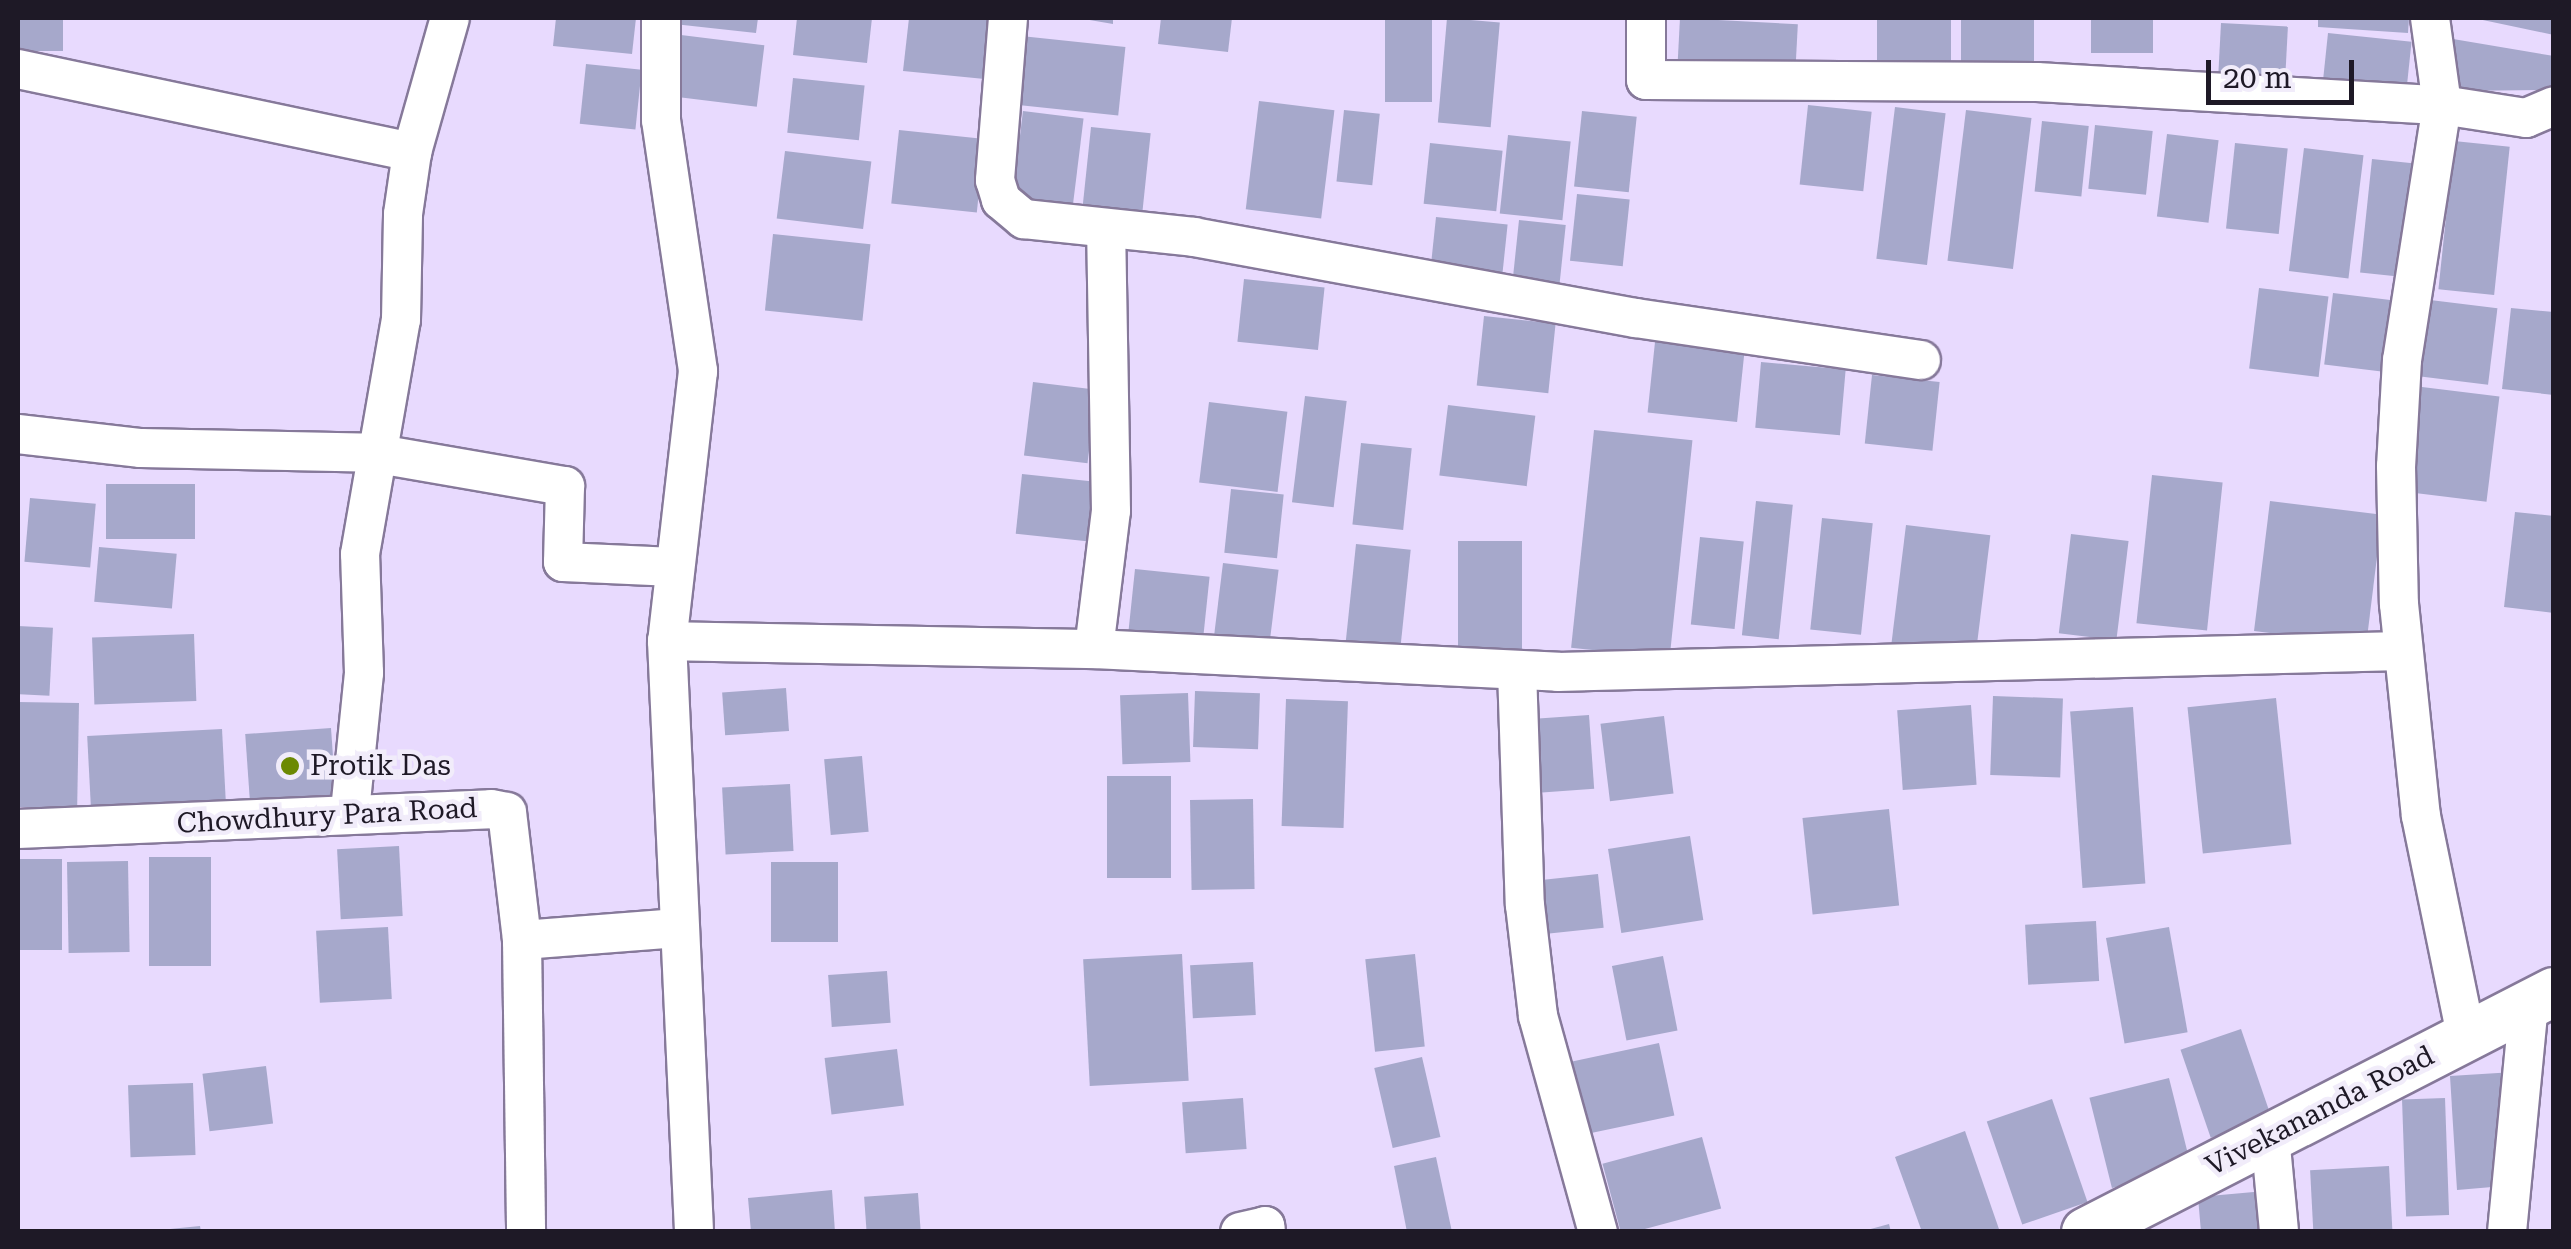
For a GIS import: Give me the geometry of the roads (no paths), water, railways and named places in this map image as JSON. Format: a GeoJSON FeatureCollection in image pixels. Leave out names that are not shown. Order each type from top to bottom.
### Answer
{"type":"FeatureCollection","features":[{"type":"Feature","properties":{"kind":"street"},"geometry":{"type":"LineString","coordinates":[[350,811],[364,672],[360,554],[373,453],[401,320],[403,214],[412,152],[450,18]]}},
{"type":"Feature","properties":{"kind":"street"},"geometry":{"type":"LineString","coordinates":[[662,18],[661,120],[698,371],[667,641],[679,928],[686,954],[694,1232]]}},
{"type":"Feature","properties":{"kind":"street"},"geometry":{"type":"LineString","coordinates":[[1008,18],[995,156],[1001,200],[1024,219],[1106,231],[1194,237],[1636,318],[1921,360]]}},
{"type":"Feature","properties":{"kind":"street"},"geometry":{"type":"LineString","coordinates":[[1646,18],[1646,80],[2037,82],[2442,105],[2526,118],[2553,109]]}},
{"type":"Feature","properties":{"kind":"street"},"geometry":{"type":"LineString","coordinates":[[2430,18],[2442,105],[2402,360],[2396,466],[2402,651],[2422,816],[2466,1036]]}},
{"type":"Feature","properties":{"kind":"street"},"geometry":{"type":"LineString","coordinates":[[18,69],[412,152]]}},
{"type":"Feature","properties":{"kind":"street"},"geometry":{"type":"LineString","coordinates":[[1094,648],[1111,511],[1106,231]]}},
{"type":"Feature","properties":{"kind":"street"},"geometry":{"type":"LineString","coordinates":[[18,434],[142,448],[373,453],[565,486],[563,562],[674,567]]}},
{"type":"Feature","properties":{"kind":"street"},"geometry":{"type":"LineString","coordinates":[[667,641],[1094,648],[1517,670],[2402,651]]}},
{"type":"Feature","properties":{"kind":"street"},"geometry":{"type":"LineString","coordinates":[[1517,670],[1524,905],[1538,1016],[1598,1232]]}},
{"type":"Feature","properties":{"kind":"street","name":"Chowdhury Para Road"},"geometry":{"type":"LineString","coordinates":[[18,829],[350,811],[506,812],[522,940],[526,1232]]}},
{"type":"Feature","properties":{"kind":"street"},"geometry":{"type":"LineString","coordinates":[[522,940],[679,928]]}},
{"type":"Feature","properties":{"kind":"street"},"geometry":{"type":"LineString","coordinates":[[2507,1232],[2541,998]]}},
{"type":"Feature","properties":{"kind":"street","name":"Vivekananda Road"},"geometry":{"type":"LineString","coordinates":[[2086,1232],[2541,998]]}},
{"type":"Feature","properties":{"kind":"street"},"geometry":{"type":"LineString","coordinates":[[2270,1136],[2278,1232]]}},
{"type":"Feature","properties":{"kind":"street"},"geometry":{"type":"LineString","coordinates":[[1240,1232],[1266,1232]]}},
{"type":"Feature","properties":{"kind":"place","name":"Protik Das"},"geometry":{"type":"Point","coordinates":[290,766]}}]}
